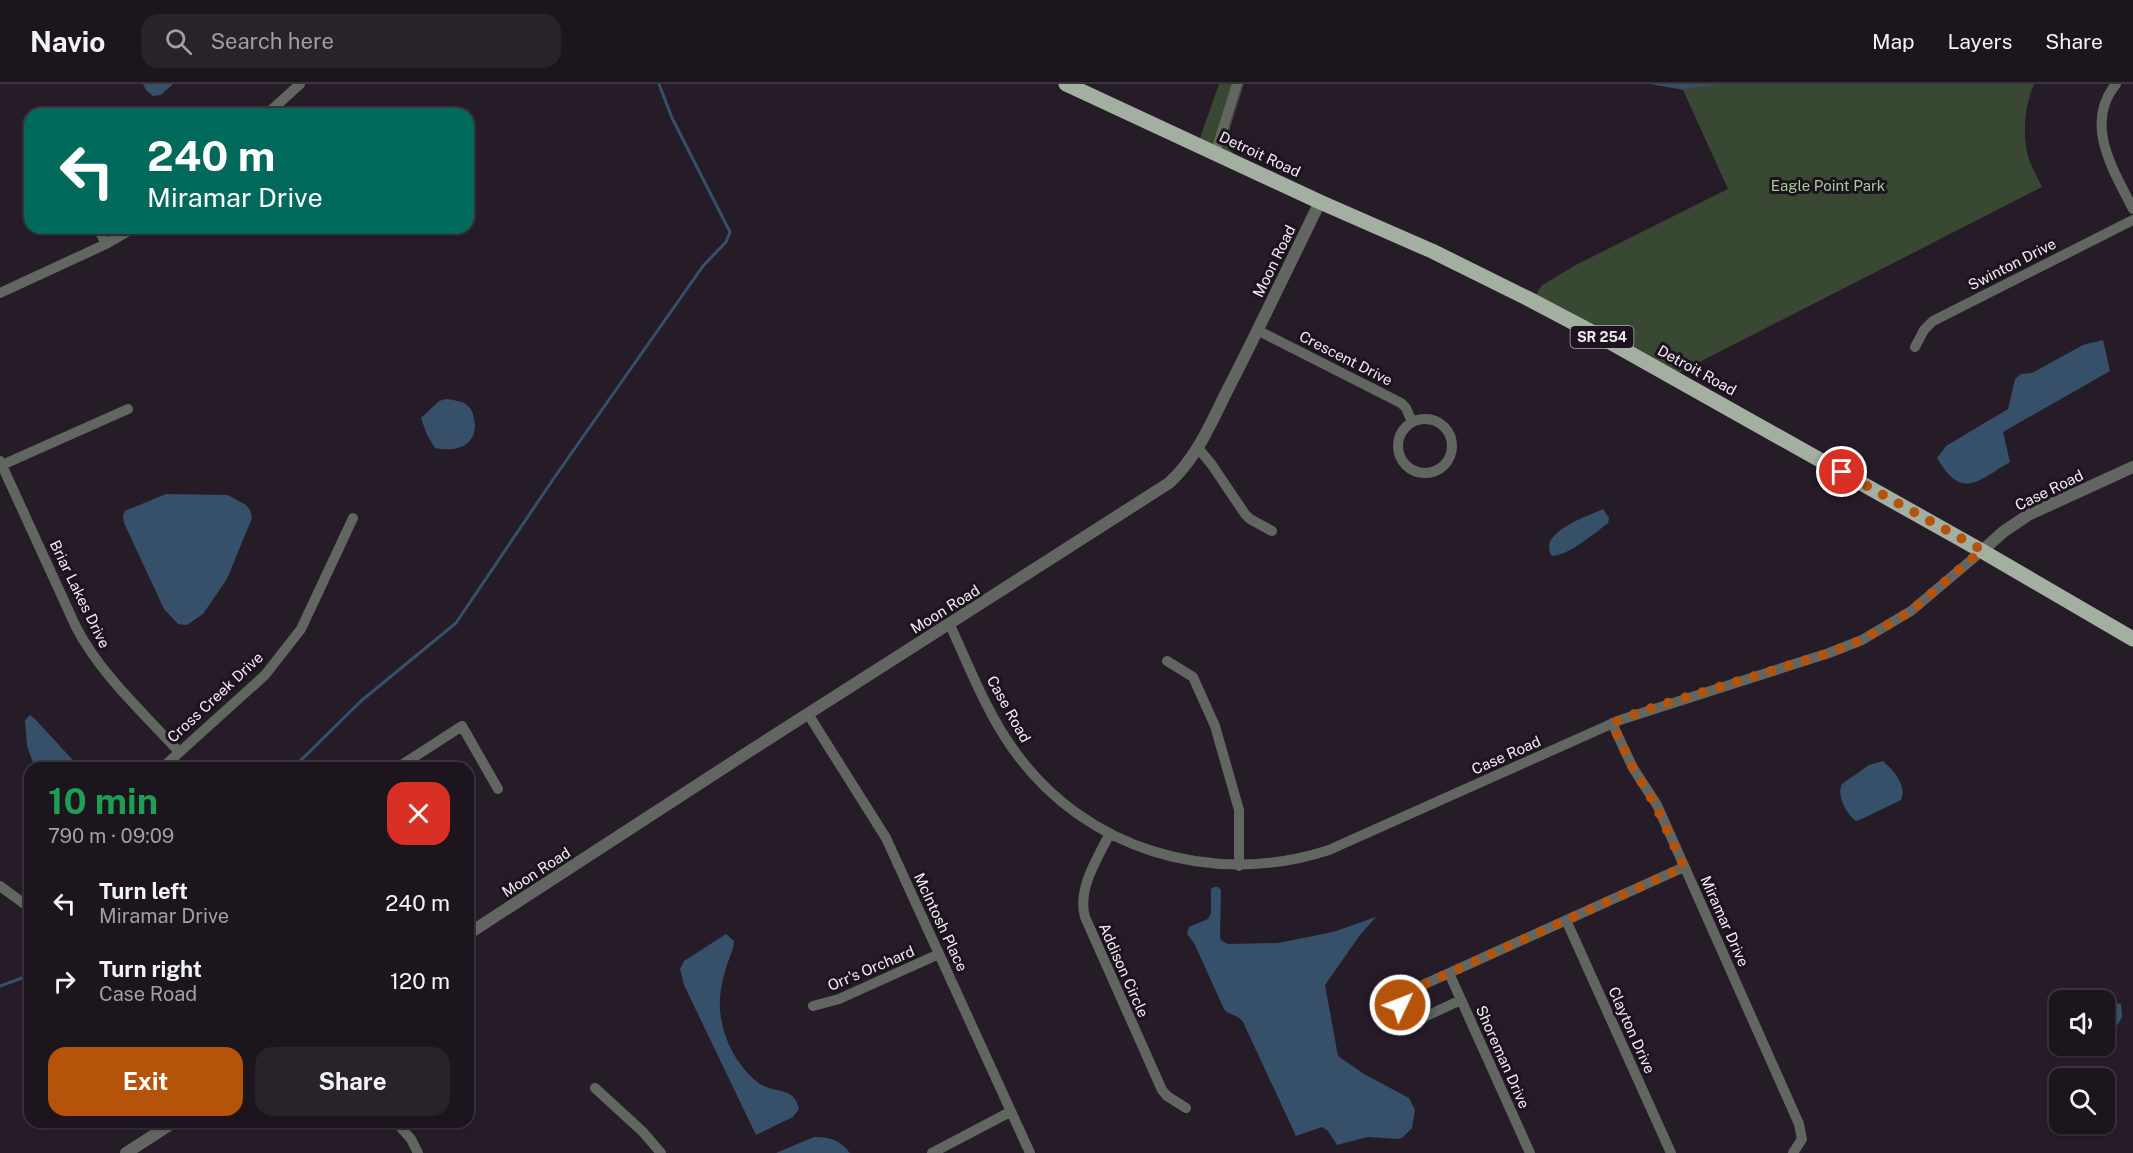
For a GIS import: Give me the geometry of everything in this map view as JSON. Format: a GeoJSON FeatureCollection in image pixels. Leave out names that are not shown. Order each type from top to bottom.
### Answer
{"type":"FeatureCollection","features":[{"type":"Feature","properties":{"kind":"main road","name":"Detroit Road"},"geometry":{"type":"LineString","coordinates":[[1066,84],[1320,202],[1432,251],[1519,294],[1601,337],[1982,550],[2133,639]]}},
{"type":"Feature","properties":{"kind":"street"},"geometry":{"type":"LineString","coordinates":[[274,108],[300,84]]}},
{"type":"Feature","properties":{"kind":"street"},"geometry":{"type":"LineString","coordinates":[[1215,154],[1237,84]]}},
{"type":"Feature","properties":{"kind":"street"},"geometry":{"type":"LineString","coordinates":[[2116,84],[2109,92],[2104,106],[2101,124],[2102,140],[2133,209]]}},
{"type":"Feature","properties":{"kind":"street","name":"Moon Road"},"geometry":{"type":"LineString","coordinates":[[474,930],[1169,483],[1185,467],[1198,448],[1320,202]]}},
{"type":"Feature","properties":{"kind":"street","name":"Swinton Drive"},"geometry":{"type":"LineString","coordinates":[[1915,347],[1924,330],[1933,321],[2133,220]]}},
{"type":"Feature","properties":{"kind":"street"},"geometry":{"type":"LineString","coordinates":[[101,234],[106,244]]}},
{"type":"Feature","properties":{"kind":"street"},"geometry":{"type":"LineString","coordinates":[[0,293],[124,234]]}},
{"type":"Feature","properties":{"kind":"street","name":"Crescent Drive"},"geometry":{"type":"LineString","coordinates":[[1257,330],[1401,403],[1406,408],[1412,422]]}},
{"type":"Feature","properties":{"kind":"street"},"geometry":{"type":"LineString","coordinates":[[1,463],[128,409]]}},
{"type":"Feature","properties":{"kind":"street"},"geometry":{"type":"LineString","coordinates":[[1429,419],[1438,422],[1450,434],[1452,452],[1449,460],[1435,471],[1417,472],[1409,468],[1399,453],[1400,435],[1412,422],[1429,419]]}},
{"type":"Feature","properties":{"kind":"street"},"geometry":{"type":"LineString","coordinates":[[1198,448],[1245,514],[1272,531]]}},
{"type":"Feature","properties":{"kind":"street","name":"Briar Lakes Drive"},"geometry":{"type":"LineString","coordinates":[[1,463],[76,627],[88,648],[107,674],[179,752]]}},
{"type":"Feature","properties":{"kind":"street","name":"Case Road"},"geometry":{"type":"LineString","coordinates":[[949,623],[992,715],[1022,761],[1065,805],[1090,822],[1149,850],[1182,861],[1239,866],[1299,859],[1346,844],[1645,710],[1829,653],[1862,640],[1911,611],[2003,532],[2028,515],[2133,467]]}},
{"type":"Feature","properties":{"kind":"street","name":"Cross Creek Drive"},"geometry":{"type":"LineString","coordinates":[[168,762],[265,675],[301,629],[353,518]]}},
{"type":"Feature","properties":{"kind":"street"},"geometry":{"type":"LineString","coordinates":[[1167,661],[1193,677],[1215,726],[1239,810],[1239,866]]}},
{"type":"Feature","properties":{"kind":"street","name":"McIntosh Place"},"geometry":{"type":"LineString","coordinates":[[808,714],[886,838],[1030,1153]]}},
{"type":"Feature","properties":{"kind":"street","name":"Miramar Drive"},"geometry":{"type":"LineString","coordinates":[[1612,723],[1633,768],[1656,806],[1799,1125],[1801,1143],[1793,1153]]}},
{"type":"Feature","properties":{"kind":"street"},"geometry":{"type":"LineString","coordinates":[[406,762],[462,726],[498,789]]}},
{"type":"Feature","properties":{"kind":"street","name":"Addison Circle"},"geometry":{"type":"LineString","coordinates":[[1110,833],[1086,885],[1083,904],[1084,917],[1162,1090],[1186,1108]]}},
{"type":"Feature","properties":{"kind":"street"},"geometry":{"type":"LineString","coordinates":[[1461,1000],[1418,1019],[1407,1017],[1401,1010],[1401,1000],[1405,993],[1684,867]]}},
{"type":"Feature","properties":{"kind":"street"},"geometry":{"type":"LineString","coordinates":[[0,886],[24,904]]}},
{"type":"Feature","properties":{"kind":"street","name":"Clayton Drive"},"geometry":{"type":"LineString","coordinates":[[1566,920],[1671,1153]]}},
{"type":"Feature","properties":{"kind":"street","name":"Orr's Orchard"},"geometry":{"type":"LineString","coordinates":[[813,1006],[839,999],[939,954]]}},
{"type":"Feature","properties":{"kind":"street","name":"Shoreman Drive"},"geometry":{"type":"LineString","coordinates":[[1449,973],[1530,1153]]}},
{"type":"Feature","properties":{"kind":"street"},"geometry":{"type":"LineString","coordinates":[[595,1088],[643,1132],[661,1153]]}},
{"type":"Feature","properties":{"kind":"street"},"geometry":{"type":"LineString","coordinates":[[932,1153],[1011,1112]]}},
{"type":"Feature","properties":{"kind":"street"},"geometry":{"type":"LineString","coordinates":[[126,1153],[165,1128]]}},
{"type":"Feature","properties":{"kind":"street"},"geometry":{"type":"LineString","coordinates":[[401,1128],[411,1139],[418,1153]]}},
{"type":"Feature","properties":{"kind":"green space"},"geometry":{"type":"Polygon","coordinates":[[[1219,84],[1244,84],[1227,138],[1228,147],[1236,157],[1199,141],[1219,84]]]}},
{"type":"Feature","properties":{"kind":"green space","name":"Eagle Point Park"},"geometry":{"type":"Polygon","coordinates":[[[1650,84],[2034,84],[2027,110],[2025,138],[2029,160],[2042,187],[1676,374],[1536,295],[1541,286],[1574,266],[1728,189],[1683,90],[1650,84]]]}},
{"type":"Feature","properties":{"kind":"water"},"geometry":{"type":"Polygon","coordinates":[[[143,84],[173,84],[161,95],[153,96],[143,84]]]}},
{"type":"Feature","properties":{"kind":"water"},"geometry":{"type":"Polygon","coordinates":[[[1650,84],[1719,84],[1683,89],[1650,84]]]}},
{"type":"Feature","properties":{"kind":"water"},"geometry":{"type":"Polygon","coordinates":[[[2103,340],[2110,371],[2003,432],[2010,462],[1979,481],[1970,483],[1962,483],[1954,479],[1946,471],[1937,458],[1946,446],[2008,409],[2015,379],[2021,374],[2032,373],[2083,345],[2103,340]]]}},
{"type":"Feature","properties":{"kind":"water"},"geometry":{"type":"Polygon","coordinates":[[[446,399],[467,405],[474,418],[474,433],[471,439],[456,449],[435,448],[421,418],[439,401],[446,399]]]}},
{"type":"Feature","properties":{"kind":"water"},"geometry":{"type":"Polygon","coordinates":[[[166,494],[228,495],[246,505],[252,518],[227,579],[203,614],[187,625],[178,624],[164,609],[124,523],[125,511],[166,494]]]}},
{"type":"Feature","properties":{"kind":"water"},"geometry":{"type":"Polygon","coordinates":[[[1603,509],[1609,518],[1608,523],[1573,548],[1552,556],[1549,548],[1551,540],[1557,533],[1576,521],[1603,509]]]}},
{"type":"Feature","properties":{"kind":"water"},"geometry":{"type":"Polygon","coordinates":[[[30,715],[36,720],[74,762],[33,762],[27,746],[25,720],[30,715]]]}},
{"type":"Feature","properties":{"kind":"water"},"geometry":{"type":"Polygon","coordinates":[[[1883,761],[1901,784],[1901,800],[1856,821],[1843,804],[1840,788],[1842,784],[1869,765],[1883,761]]]}},
{"type":"Feature","properties":{"kind":"water"},"geometry":{"type":"Polygon","coordinates":[[[1214,887],[1221,890],[1220,938],[1228,944],[1278,943],[1333,932],[1376,917],[1360,935],[1325,985],[1338,1056],[1364,1074],[1409,1098],[1415,1110],[1412,1128],[1403,1137],[1399,1139],[1368,1137],[1337,1145],[1328,1131],[1322,1127],[1296,1136],[1243,1022],[1224,1009],[1194,943],[1187,934],[1189,927],[1208,919],[1211,913],[1211,889],[1214,887]]]}},
{"type":"Feature","properties":{"kind":"water"},"geometry":{"type":"Polygon","coordinates":[[[726,934],[734,941],[720,993],[720,1005],[723,1027],[729,1044],[743,1068],[756,1081],[769,1088],[788,1093],[796,1101],[799,1109],[793,1117],[756,1135],[684,985],[680,969],[684,961],[726,934]]]}},
{"type":"Feature","properties":{"kind":"water"},"geometry":{"type":"Polygon","coordinates":[[[2115,1003],[2121,1004],[2122,1017],[2115,1030],[2115,1003]]]}},
{"type":"Feature","properties":{"kind":"water"},"geometry":{"type":"Polygon","coordinates":[[[814,1137],[834,1140],[850,1153],[776,1153],[814,1137]]]}},
{"type":"Feature","properties":{"kind":"waterway"},"geometry":{"type":"LineString","coordinates":[[299,762],[361,701],[456,623],[554,478],[703,266],[726,242],[730,232],[672,118],[659,84]]}},
{"type":"Feature","properties":{"kind":"waterway"},"geometry":{"type":"LineString","coordinates":[[0,986],[24,977]]}},
{"type":"Feature","properties":{"kind":"route"},"geometry":{"type":"LineString","coordinates":[[1400,1005],[1405,993],[1684,867],[1656,806],[1633,768],[1612,723],[1645,710],[1829,653],[1862,640],[1911,611],[1982,550],[1842,472]]}}]}
